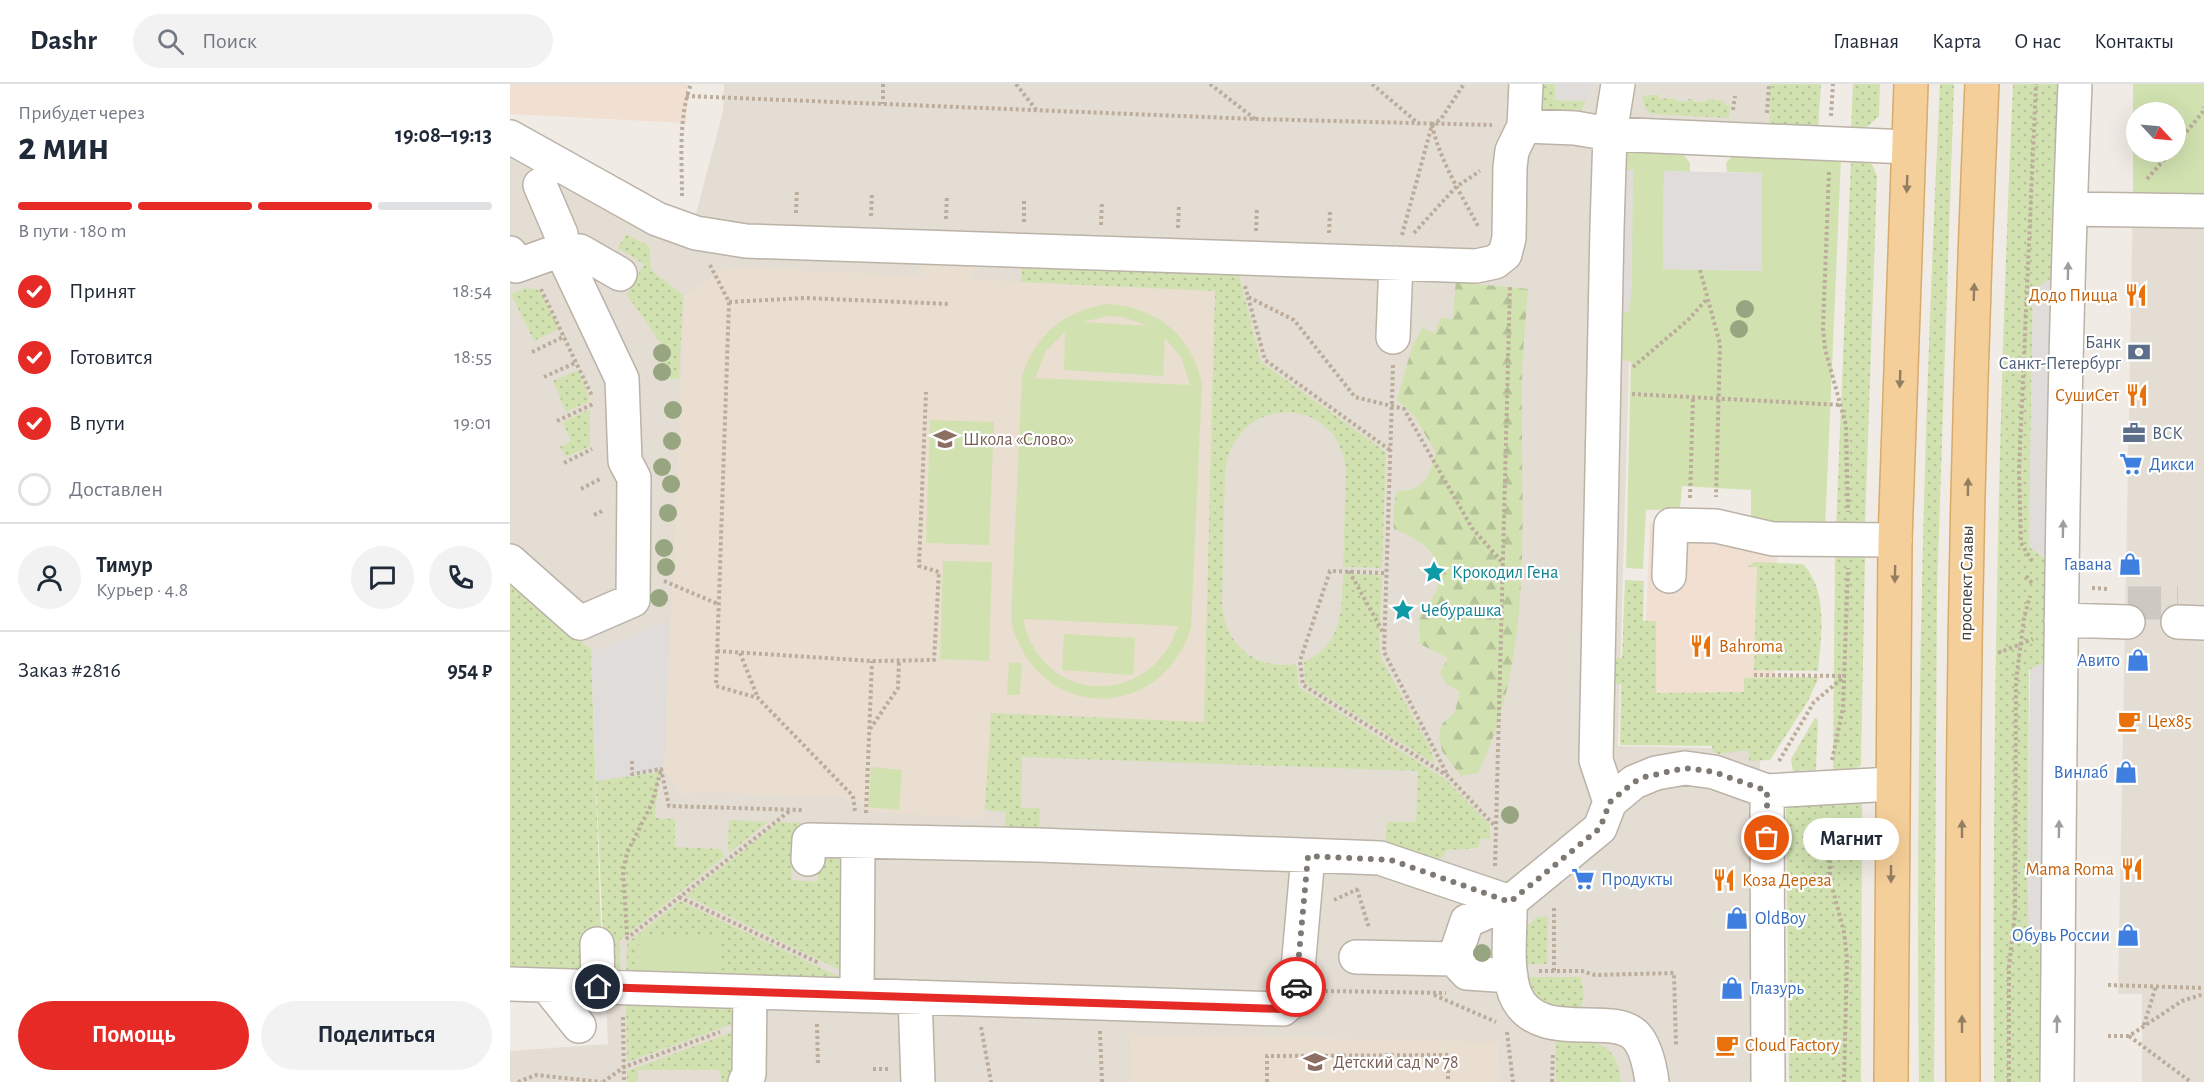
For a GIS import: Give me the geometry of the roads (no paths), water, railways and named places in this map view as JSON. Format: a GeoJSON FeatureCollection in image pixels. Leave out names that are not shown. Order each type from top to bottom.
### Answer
{"type":"FeatureCollection","features":[{"type":"Feature","properties":{"kind":"main road"},"geometry":{"type":"LineString","coordinates":[[1891,1082],[1895,540],[1911,84]]}},
{"type":"Feature","properties":{"kind":"main road","name":"проспект Славы"},"geometry":{"type":"LineString","coordinates":[[1963,1082],[1962,772],[1969,456],[1982,84]]}},
{"type":"Feature","properties":{"kind":"street"},"geometry":{"type":"LineString","coordinates":[[510,137],[657,219],[689,231],[746,241],[1238,259],[1399,252],[1476,266],[1495,262],[1505,254],[1509,238],[1511,159],[1524,126],[1526,84]]}},
{"type":"Feature","properties":{"kind":"street"},"geometry":{"type":"LineString","coordinates":[[1610,802],[1596,760],[1602,393],[1610,134],[1618,84]]}},
{"type":"Feature","properties":{"kind":"street"},"geometry":{"type":"LineString","coordinates":[[2057,1082],[2054,620],[2075,84]]}},
{"type":"Feature","properties":{"kind":"street"},"geometry":{"type":"LineString","coordinates":[[1524,126],[1575,128],[1610,134],[1908,147]]}},
{"type":"Feature","properties":{"kind":"street"},"geometry":{"type":"LineString","coordinates":[[510,561],[580,623],[633,600],[634,477],[625,461],[622,379],[561,250],[561,234],[540,185]]}},
{"type":"Feature","properties":{"kind":"street"},"geometry":{"type":"LineString","coordinates":[[2070,209],[2204,212]]}},
{"type":"Feature","properties":{"kind":"street"},"geometry":{"type":"LineString","coordinates":[[510,254],[516,266],[561,250],[580,250],[620,274]]}},
{"type":"Feature","properties":{"kind":"street"},"geometry":{"type":"LineString","coordinates":[[1393,337],[1399,252]]}},
{"type":"Feature","properties":{"kind":"street"},"geometry":{"type":"LineString","coordinates":[[1669,576],[1671,525],[1703,526],[1773,540],[1895,540]]}},
{"type":"Feature","properties":{"kind":"street"},"geometry":{"type":"LineString","coordinates":[[2054,620],[2128,612]]}},
{"type":"Feature","properties":{"kind":"street"},"geometry":{"type":"LineString","coordinates":[[1454,959],[1467,921],[1510,902],[1600,828],[1610,802],[1634,782],[1656,773],[1685,768],[1829,788],[1892,784]]}},
{"type":"Feature","properties":{"kind":"street"},"geometry":{"type":"LineString","coordinates":[[1768,1082],[1772,780]]}},
{"type":"Feature","properties":{"kind":"street"},"geometry":{"type":"LineString","coordinates":[[808,859],[809,840],[856,828],[1048,846],[1391,860],[1510,902]]}},
{"type":"Feature","properties":{"kind":"street"},"geometry":{"type":"LineString","coordinates":[[856,828],[857,995]]}},
{"type":"Feature","properties":{"kind":"street"},"geometry":{"type":"LineString","coordinates":[[510,984],[1283,1009],[1292,1001],[1296,991],[1308,856]]}},
{"type":"Feature","properties":{"kind":"street"},"geometry":{"type":"LineString","coordinates":[[1510,902],[1511,974],[1516,995],[1524,1008],[1543,1020],[1554,1023],[1621,1028],[1634,1034],[1642,1045],[1652,1082]]}},
{"type":"Feature","properties":{"kind":"street"},"geometry":{"type":"LineString","coordinates":[[598,987],[616,941]]}},
{"type":"Feature","properties":{"kind":"street"},"geometry":{"type":"LineString","coordinates":[[1363,945],[1454,959],[1467,973],[1511,974]]}},
{"type":"Feature","properties":{"kind":"street"},"geometry":{"type":"LineString","coordinates":[[547,986],[548,1018]]}},
{"type":"Feature","properties":{"kind":"street"},"geometry":{"type":"LineString","coordinates":[[547,986],[579,1026]]}},
{"type":"Feature","properties":{"kind":"street"},"geometry":{"type":"LineString","coordinates":[[745,1082],[749,1074],[750,992]]}},
{"type":"Feature","properties":{"kind":"street"},"geometry":{"type":"LineString","coordinates":[[915,997],[918,1082]]}},
{"type":"Feature","properties":{"kind":"tunnel"},"geometry":{"type":"LineString","coordinates":[[2128,603],[2178,603]]}},
{"type":"Feature","properties":{"kind":"place","name":"Додо Пицца"},"geometry":{"type":"Point","coordinates":[2136,295]}},
{"type":"Feature","properties":{"kind":"place","name":"Банк Санкт-Петербург"},"geometry":{"type":"Point","coordinates":[2139,352]}},
{"type":"Feature","properties":{"kind":"place","name":"СушиСет"},"geometry":{"type":"Point","coordinates":[2137,395]}},
{"type":"Feature","properties":{"kind":"place","name":"ВСК"},"geometry":{"type":"Point","coordinates":[2134,433]}},
{"type":"Feature","properties":{"kind":"place","name":"Школа «Слово»"},"geometry":{"type":"Point","coordinates":[945,439]}},
{"type":"Feature","properties":{"kind":"place","name":"Дикси"},"geometry":{"type":"Point","coordinates":[2131,464]}},
{"type":"Feature","properties":{"kind":"place","name":"Гавана"},"geometry":{"type":"Point","coordinates":[2130,564]}},
{"type":"Feature","properties":{"kind":"place","name":"Крокодил Гена"},"geometry":{"type":"Point","coordinates":[1434,572]}},
{"type":"Feature","properties":{"kind":"place","name":"Чебурашка"},"geometry":{"type":"Point","coordinates":[1403,610]}},
{"type":"Feature","properties":{"kind":"place","name":"Bahroma"},"geometry":{"type":"Point","coordinates":[1701,646]}},
{"type":"Feature","properties":{"kind":"place","name":"Авито"},"geometry":{"type":"Point","coordinates":[2138,660]}},
{"type":"Feature","properties":{"kind":"place","name":"Цех85"},"geometry":{"type":"Point","coordinates":[2129,721]}},
{"type":"Feature","properties":{"kind":"place","name":"Винлаб"},"geometry":{"type":"Point","coordinates":[2126,772]}},
{"type":"Feature","properties":{"kind":"place","name":"Магнит"},"geometry":{"type":"Point","coordinates":[1767,838]}},
{"type":"Feature","properties":{"kind":"place","name":"Mama Roma"},"geometry":{"type":"Point","coordinates":[2132,869]}},
{"type":"Feature","properties":{"kind":"place","name":"Продукты"},"geometry":{"type":"Point","coordinates":[1583,879]}},
{"type":"Feature","properties":{"kind":"place","name":"Коза Дереза"},"geometry":{"type":"Point","coordinates":[1724,880]}},
{"type":"Feature","properties":{"kind":"place","name":"OldBoy"},"geometry":{"type":"Point","coordinates":[1737,918]}},
{"type":"Feature","properties":{"kind":"place","name":"Обувь России"},"geometry":{"type":"Point","coordinates":[2128,935]}},
{"type":"Feature","properties":{"kind":"place","name":"Глазурь"},"geometry":{"type":"Point","coordinates":[1732,988]}},
{"type":"Feature","properties":{"kind":"place","name":"Cloud Factory"},"geometry":{"type":"Point","coordinates":[1727,1045]}},
{"type":"Feature","properties":{"kind":"place","name":"Детский сад № 78"},"geometry":{"type":"Point","coordinates":[1315,1062]}}]}
